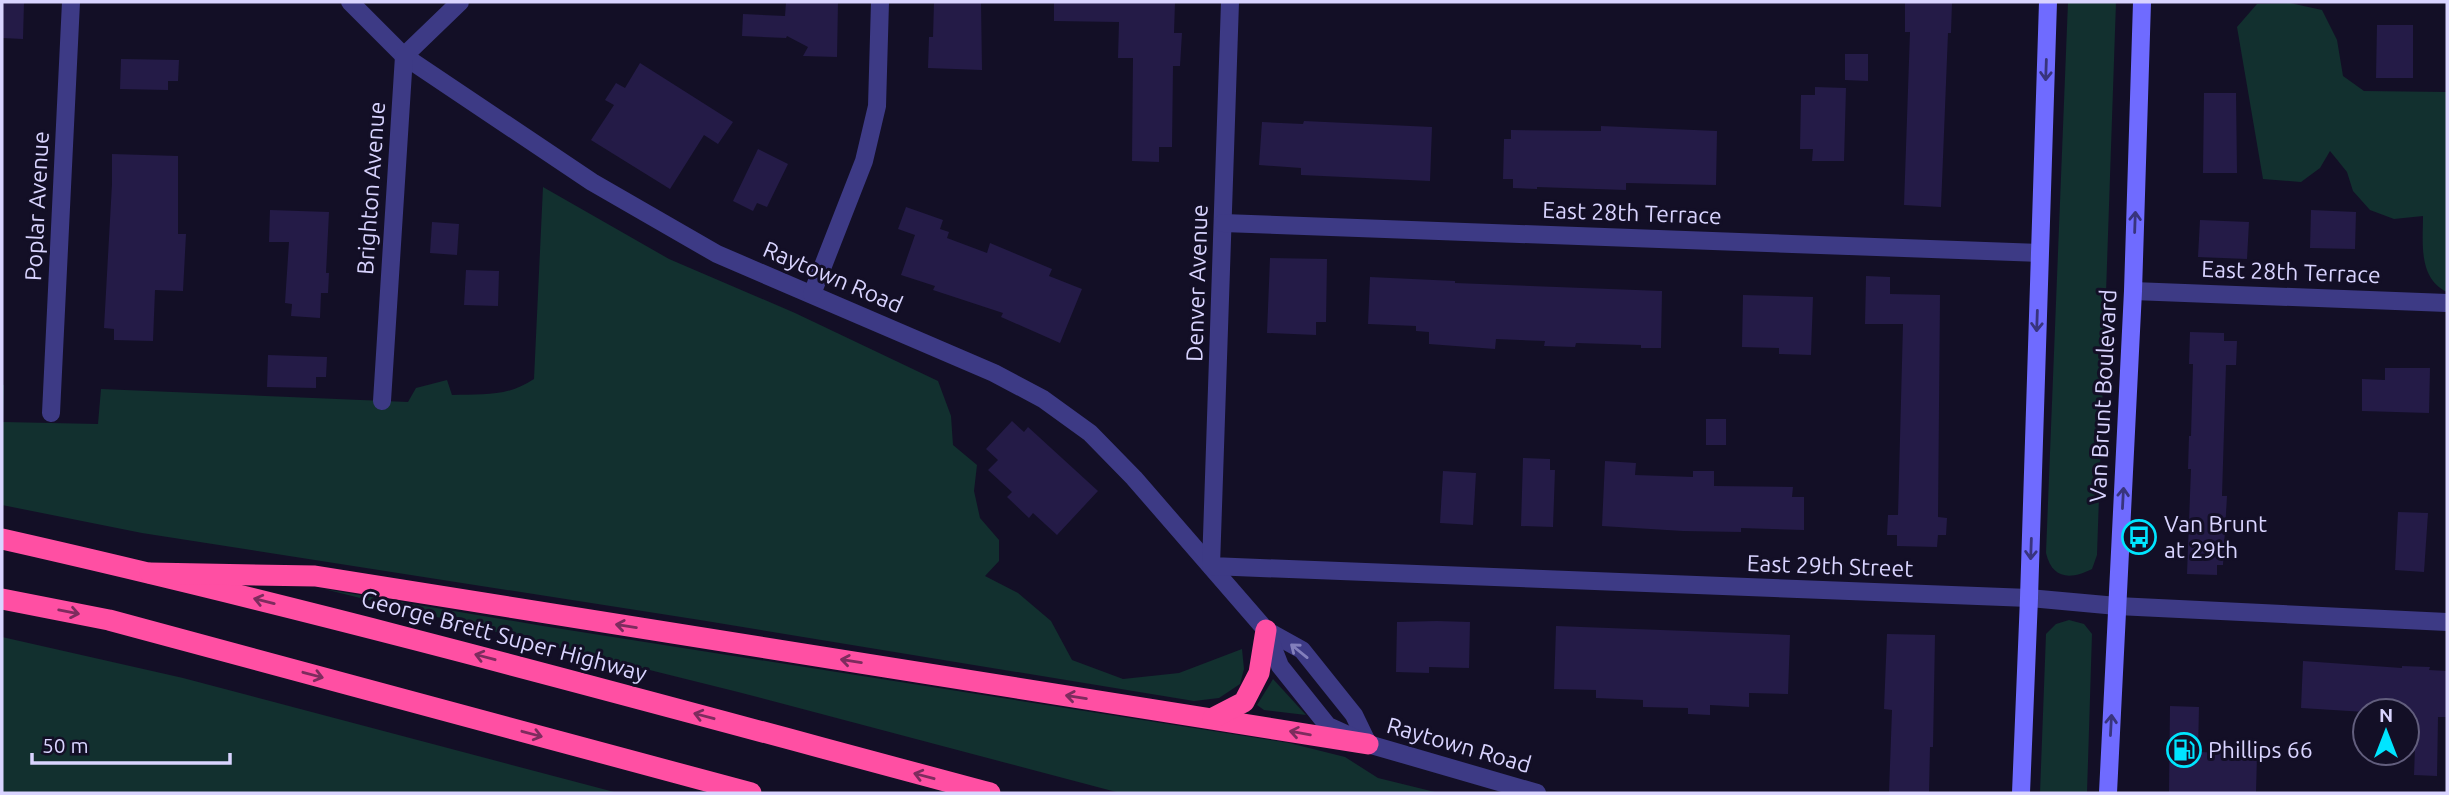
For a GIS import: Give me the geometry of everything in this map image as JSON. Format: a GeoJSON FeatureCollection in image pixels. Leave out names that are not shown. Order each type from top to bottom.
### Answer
{"type":"FeatureCollection","features":[{"type":"Feature","properties":{"kind":"highway","name":"George Brett Super Highway"},"geometry":{"type":"LineString","coordinates":[[2,539],[400,635],[990,793]]}},
{"type":"Feature","properties":{"kind":"highway"},"geometry":{"type":"LineString","coordinates":[[150,573],[315,576],[1368,744]]}},
{"type":"Feature","properties":{"kind":"highway"},"geometry":{"type":"LineString","coordinates":[[2,599],[109,620],[751,793]]}},
{"type":"Feature","properties":{"kind":"highway"},"geometry":{"type":"LineString","coordinates":[[1213,718],[1244,702],[1259,673],[1266,630]]}},
{"type":"Feature","properties":{"kind":"main road"},"geometry":{"type":"LineString","coordinates":[[2021,793],[2048,2]]}},
{"type":"Feature","properties":{"kind":"main road","name":"Van Brunt Boulevard"},"geometry":{"type":"LineString","coordinates":[[2108,793],[2133,290],[2142,2]]}},
{"type":"Feature","properties":{"kind":"street","name":"Poplar Avenue"},"geometry":{"type":"LineString","coordinates":[[51,413],[71,2]]}},
{"type":"Feature","properties":{"kind":"street","name":"Raytown Road"},"geometry":{"type":"LineString","coordinates":[[350,2],[404,56],[592,182],[717,254],[994,373],[1043,399],[1090,433],[1134,478],[1266,630],[1302,650],[1354,715],[1368,744]]}},
{"type":"Feature","properties":{"kind":"street"},"geometry":{"type":"LineString","coordinates":[[404,56],[460,2]]}},
{"type":"Feature","properties":{"kind":"street"},"geometry":{"type":"LineString","coordinates":[[812,294],[864,161],[877,106],[880,2]]}},
{"type":"Feature","properties":{"kind":"street","name":"Denver Avenue"},"geometry":{"type":"LineString","coordinates":[[1210,566],[1230,2]]}},
{"type":"Feature","properties":{"kind":"street","name":"Brighton Avenue"},"geometry":{"type":"LineString","coordinates":[[382,401],[404,56]]}},
{"type":"Feature","properties":{"kind":"street","name":"East 28th Terrace"},"geometry":{"type":"LineString","coordinates":[[1223,223],[2039,253]]}},
{"type":"Feature","properties":{"kind":"street","name":"East 28th Terrace"},"geometry":{"type":"LineString","coordinates":[[2133,290],[2447,303]]}},
{"type":"Feature","properties":{"kind":"street","name":"East 29th Street"},"geometry":{"type":"LineString","coordinates":[[1210,566],[2029,598],[2117,606],[2447,622]]}},
{"type":"Feature","properties":{"kind":"street","name":"Raytown Road"},"geometry":{"type":"LineString","coordinates":[[1266,630],[1280,666],[1328,726],[1368,744],[1536,793]]}},
{"type":"Feature","properties":{"kind":"green space"},"geometry":{"type":"Polygon","coordinates":[[[2068,2],[2116,2],[2097,555],[2092,569],[2069,576],[2053,568],[2046,553],[2068,2]]]}},
{"type":"Feature","properties":{"kind":"green space"},"geometry":{"type":"Polygon","coordinates":[[[2290,3],[2322,10],[2337,40],[2343,76],[2364,91],[2447,92],[2447,292],[2431,278],[2427,269],[2423,248],[2423,216],[2394,219],[2370,210],[2353,191],[2347,172],[2330,151],[2320,168],[2301,182],[2263,179],[2237,27],[2257,4],[2290,3]]]}},
{"type":"Feature","properties":{"kind":"green space"},"geometry":{"type":"Polygon","coordinates":[[[543,187],[669,259],[795,313],[938,381],[951,416],[953,445],[977,465],[974,491],[980,518],[999,540],[999,561],[985,576],[1018,593],[1051,621],[1072,660],[1123,679],[1179,673],[1242,649],[1244,669],[1240,684],[1219,698],[1194,701],[142,533],[2,505],[2,385],[3,422],[98,424],[101,389],[408,402],[416,388],[447,380],[452,395],[505,392],[524,385],[534,379],[543,187]]]}},
{"type":"Feature","properties":{"kind":"green space"},"geometry":{"type":"Polygon","coordinates":[[[324,589],[1289,743],[1345,757],[1378,778],[1439,793],[1120,793],[738,692],[324,589]]]}},
{"type":"Feature","properties":{"kind":"green space"},"geometry":{"type":"Polygon","coordinates":[[[2069,620],[2084,624],[2092,634],[2087,793],[2040,793],[2046,634],[2056,624],[2069,620]]]}},
{"type":"Feature","properties":{"kind":"green space"},"geometry":{"type":"Polygon","coordinates":[[[2,637],[183,678],[618,793],[2,793],[2,637]]]}},
{"type":"Feature","properties":{"kind":"green space"},"geometry":{"type":"Polygon","coordinates":[[[1273,679],[1306,715],[1264,710],[1257,705],[1273,679]]]}},
{"type":"Feature","properties":{"kind":"building"},"geometry":{"type":"Polygon","coordinates":[[[2,2],[24,2],[23,39],[2,38],[2,2]]]}},
{"type":"Feature","properties":{"kind":"building"},"geometry":{"type":"Polygon","coordinates":[[[786,2],[838,2],[837,57],[803,56],[808,47],[787,36],[742,36],[743,14],[785,16],[786,2]]]}},
{"type":"Feature","properties":{"kind":"building"},"geometry":{"type":"Polygon","coordinates":[[[934,2],[981,2],[982,70],[928,68],[929,37],[933,37],[934,2]]]}},
{"type":"Feature","properties":{"kind":"building"},"geometry":{"type":"Polygon","coordinates":[[[1054,2],[1175,2],[1174,33],[1182,33],[1180,66],[1173,66],[1172,147],[1159,147],[1159,162],[1132,161],[1133,58],[1118,58],[1119,22],[1054,21],[1054,2]]]}},
{"type":"Feature","properties":{"kind":"building"},"geometry":{"type":"Polygon","coordinates":[[[1905,2],[1952,2],[1951,33],[1948,33],[1941,207],[1904,205],[1910,32],[1905,32],[1905,2]]]}},
{"type":"Feature","properties":{"kind":"building"},"geometry":{"type":"Polygon","coordinates":[[[2377,25],[2413,25],[2413,78],[2376,78],[2377,25]]]}},
{"type":"Feature","properties":{"kind":"building"},"geometry":{"type":"Polygon","coordinates":[[[1845,54],[1868,54],[1868,81],[1845,80],[1845,54]]]}},
{"type":"Feature","properties":{"kind":"building"},"geometry":{"type":"Polygon","coordinates":[[[121,59],[179,60],[178,81],[168,81],[168,90],[120,89],[121,59]]]}},
{"type":"Feature","properties":{"kind":"building"},"geometry":{"type":"Polygon","coordinates":[[[640,63],[733,122],[718,144],[704,135],[670,189],[591,140],[614,105],[605,100],[616,83],[625,88],[640,63]]]}},
{"type":"Feature","properties":{"kind":"building"},"geometry":{"type":"Polygon","coordinates":[[[1815,87],[1846,88],[1844,161],[1812,161],[1813,149],[1800,149],[1801,95],[1815,95],[1815,87]]]}},
{"type":"Feature","properties":{"kind":"building"},"geometry":{"type":"Polygon","coordinates":[[[2204,93],[2236,93],[2237,173],[2203,173],[2204,93]]]}},
{"type":"Feature","properties":{"kind":"building"},"geometry":{"type":"Polygon","coordinates":[[[1304,121],[1432,127],[1430,181],[1301,175],[1301,168],[1259,165],[1262,122],[1303,124],[1304,121]]]}},
{"type":"Feature","properties":{"kind":"building"},"geometry":{"type":"Polygon","coordinates":[[[1601,126],[1717,131],[1716,185],[1626,183],[1626,190],[1537,189],[1513,188],[1513,179],[1503,179],[1504,139],[1511,139],[1511,130],[1601,131],[1601,126]]]}},
{"type":"Feature","properties":{"kind":"building"},"geometry":{"type":"Polygon","coordinates":[[[758,149],[788,164],[767,207],[757,203],[753,211],[733,201],[758,149]]]}},
{"type":"Feature","properties":{"kind":"building"},"geometry":{"type":"Polygon","coordinates":[[[112,154],[178,156],[178,234],[186,234],[183,291],[155,290],[153,341],[114,340],[114,329],[104,328],[112,154]]]}},
{"type":"Feature","properties":{"kind":"building"},"geometry":{"type":"Polygon","coordinates":[[[906,207],[943,220],[940,229],[949,232],[947,238],[987,253],[990,243],[1052,269],[1049,276],[1082,289],[1060,343],[1001,317],[1003,313],[933,290],[935,286],[901,275],[915,235],[898,229],[906,207]]]}},
{"type":"Feature","properties":{"kind":"building"},"geometry":{"type":"Polygon","coordinates":[[[270,210],[329,212],[326,273],[329,273],[328,293],[321,293],[320,318],[291,316],[292,304],[285,303],[289,242],[269,242],[270,210]]]}},
{"type":"Feature","properties":{"kind":"building"},"geometry":{"type":"Polygon","coordinates":[[[2311,210],[2356,212],[2355,249],[2310,248],[2311,210]]]}},
{"type":"Feature","properties":{"kind":"building"},"geometry":{"type":"Polygon","coordinates":[[[2200,220],[2249,222],[2247,259],[2198,257],[2200,220]]]}},
{"type":"Feature","properties":{"kind":"building"},"geometry":{"type":"Polygon","coordinates":[[[432,222],[459,224],[457,255],[430,253],[432,222]]]}},
{"type":"Feature","properties":{"kind":"building"},"geometry":{"type":"Polygon","coordinates":[[[1270,258],[1327,259],[1326,322],[1316,322],[1316,335],[1267,333],[1270,258]]]}},
{"type":"Feature","properties":{"kind":"building"},"geometry":{"type":"Polygon","coordinates":[[[466,270],[499,271],[498,306],[464,305],[466,270]]]}},
{"type":"Feature","properties":{"kind":"building"},"geometry":{"type":"Polygon","coordinates":[[[1866,276],[1890,277],[1890,294],[1940,295],[1938,517],[1947,518],[1946,535],[1938,535],[1937,547],[1897,546],[1897,535],[1887,535],[1888,515],[1898,515],[1903,324],[1865,324],[1866,276]]]}},
{"type":"Feature","properties":{"kind":"building"},"geometry":{"type":"Polygon","coordinates":[[[1370,277],[1662,291],[1661,348],[1576,343],[1575,347],[1544,346],[1545,341],[1496,339],[1495,349],[1429,344],[1429,332],[1416,331],[1416,326],[1368,324],[1370,277]]]}},
{"type":"Feature","properties":{"kind":"building"},"geometry":{"type":"Polygon","coordinates":[[[1743,295],[1813,297],[1811,355],[1779,354],[1779,348],[1742,347],[1743,295]]]}},
{"type":"Feature","properties":{"kind":"building"},"geometry":{"type":"Polygon","coordinates":[[[2190,332],[2224,333],[2224,341],[2237,341],[2236,365],[2226,365],[2222,496],[2227,496],[2223,565],[2217,565],[2217,575],[2187,574],[2193,364],[2189,364],[2190,332]]]}},
{"type":"Feature","properties":{"kind":"building"},"geometry":{"type":"Polygon","coordinates":[[[268,355],[327,357],[326,377],[316,377],[316,388],[267,387],[268,355]]]}},
{"type":"Feature","properties":{"kind":"building"},"geometry":{"type":"Polygon","coordinates":[[[2385,368],[2430,368],[2429,413],[2362,411],[2362,379],[2385,380],[2385,368]]]}},
{"type":"Feature","properties":{"kind":"building"},"geometry":{"type":"Polygon","coordinates":[[[1706,419],[1726,419],[1726,445],[1706,445],[1706,419]]]}},
{"type":"Feature","properties":{"kind":"building"},"geometry":{"type":"Polygon","coordinates":[[[1012,421],[1024,432],[1028,427],[1098,491],[1057,535],[1033,513],[1029,518],[1007,497],[1012,492],[988,470],[998,460],[986,449],[1012,421]]]}},
{"type":"Feature","properties":{"kind":"building"},"geometry":{"type":"Polygon","coordinates":[[[1523,458],[1550,459],[1550,470],[1555,470],[1553,527],[1521,526],[1523,458]]]}},
{"type":"Feature","properties":{"kind":"building"},"geometry":{"type":"Polygon","coordinates":[[[1605,461],[1636,463],[1635,475],[1693,477],[1693,471],[1714,471],[1714,486],[1793,487],[1792,497],[1804,497],[1804,530],[1741,528],[1741,532],[1683,531],[1602,526],[1605,461]]]}},
{"type":"Feature","properties":{"kind":"building"},"geometry":{"type":"Polygon","coordinates":[[[1443,471],[1476,473],[1473,525],[1440,523],[1443,471]]]}},
{"type":"Feature","properties":{"kind":"building"},"geometry":{"type":"Polygon","coordinates":[[[2398,512],[2428,513],[2424,572],[2395,570],[2398,512]]]}},
{"type":"Feature","properties":{"kind":"building"},"geometry":{"type":"Polygon","coordinates":[[[1397,622],[1470,622],[1469,668],[1429,667],[1429,673],[1396,672],[1397,622]]]}},
{"type":"Feature","properties":{"kind":"building"},"geometry":{"type":"Polygon","coordinates":[[[1556,626],[1790,635],[1788,694],[1749,693],[1749,707],[1710,705],[1710,715],[1688,714],[1688,708],[1643,707],[1643,700],[1596,698],[1596,690],[1554,689],[1556,626]]]}},
{"type":"Feature","properties":{"kind":"building"},"geometry":{"type":"Polygon","coordinates":[[[1887,634],[1935,635],[1933,747],[1930,747],[1929,792],[1889,793],[1892,710],[1884,709],[1887,634]]]}},
{"type":"Feature","properties":{"kind":"building"},"geometry":{"type":"Polygon","coordinates":[[[2303,661],[2402,668],[2430,667],[2429,670],[2447,671],[2447,717],[2438,717],[2437,776],[2414,775],[2414,767],[2421,767],[2421,697],[2351,697],[2351,711],[2301,708],[2303,661]]]}},
{"type":"Feature","properties":{"kind":"building"},"geometry":{"type":"Polygon","coordinates":[[[2170,706],[2199,707],[2198,752],[2257,754],[2256,793],[2169,793],[2170,706]]]}},
{"type":"Feature","properties":{"kind":"place","name":"Van Brunt at 29th"},"geometry":{"type":"Point","coordinates":[2139,537]}},
{"type":"Feature","properties":{"kind":"place","name":"Phillips 66"},"geometry":{"type":"Point","coordinates":[2184,750]}}]}
